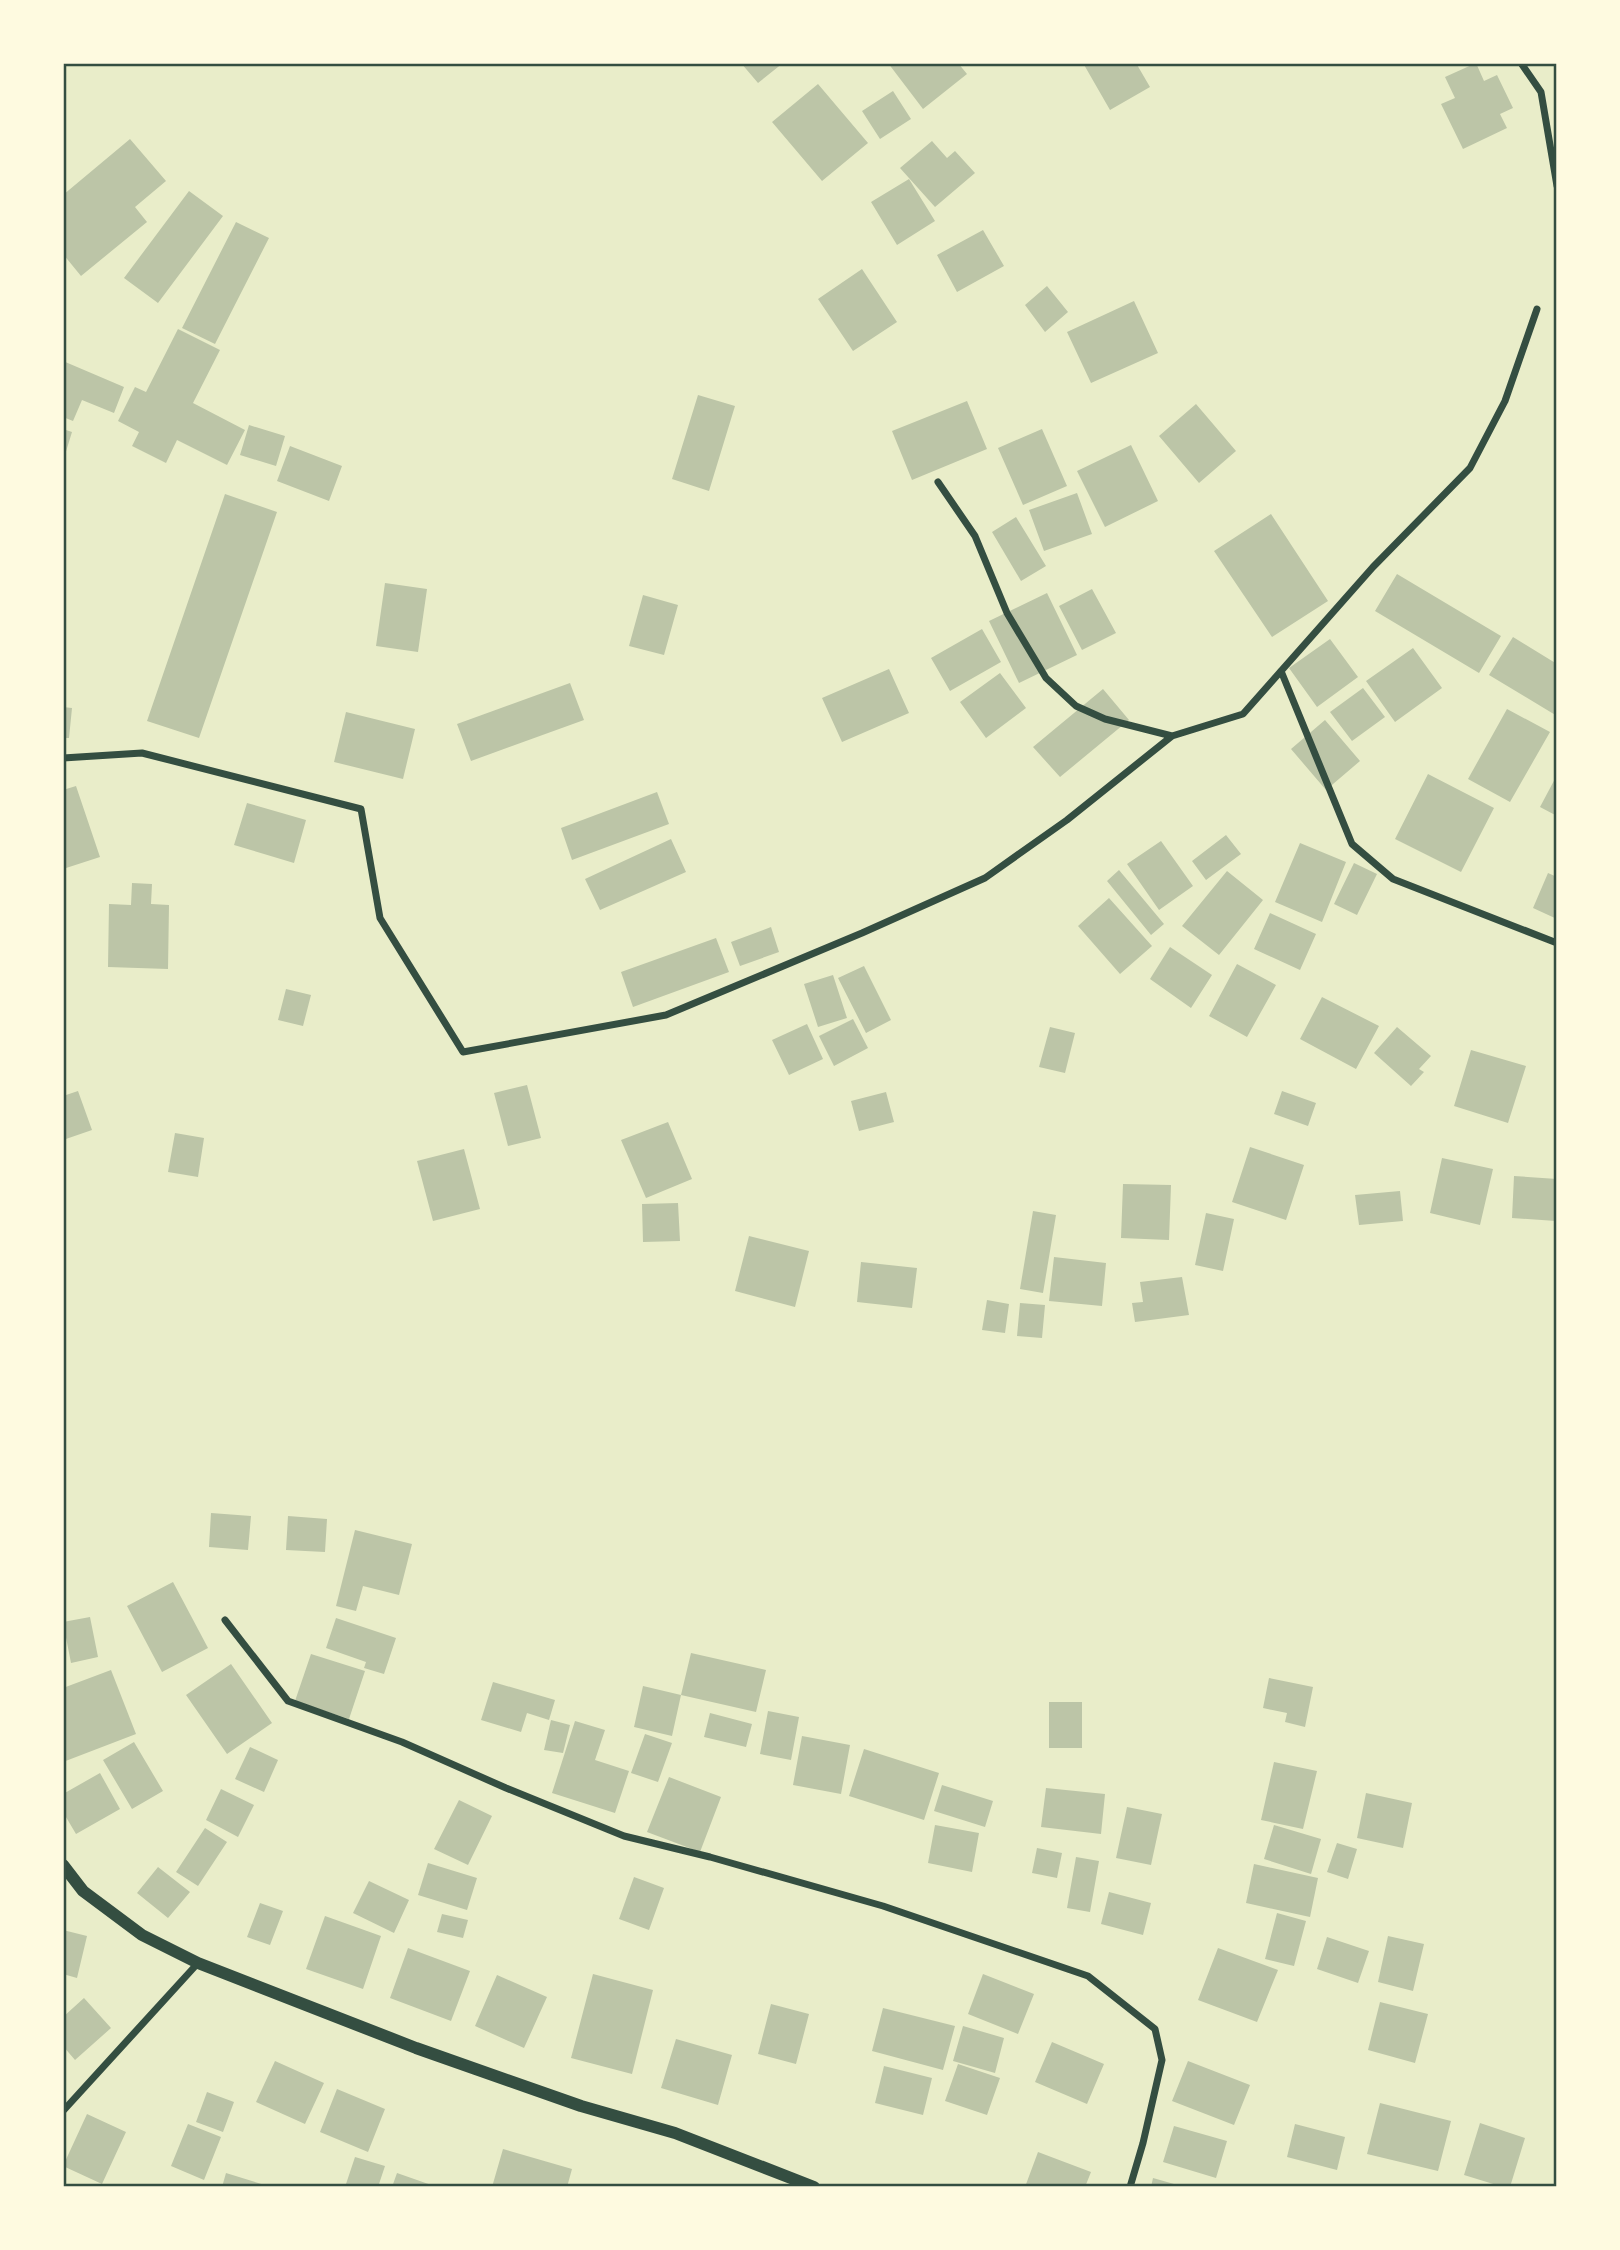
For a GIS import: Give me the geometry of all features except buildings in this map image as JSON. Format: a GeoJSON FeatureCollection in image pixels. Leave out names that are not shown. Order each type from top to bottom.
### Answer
{"type":"FeatureCollection","features":[{"type":"Feature","properties":{"kind":"street"},"geometry":{"type":"LineString","coordinates":[[1521,63],[1541,92],[1557,186]]}},
{"type":"Feature","properties":{"kind":"street"},"geometry":{"type":"LineString","coordinates":[[63,758],[142,753],[361,809],[380,918],[463,1052],[666,1015],[985,878],[1067,820],[1172,736],[1243,714],[1373,568],[1469,468],[1505,401],[1537,309]]}},
{"type":"Feature","properties":{"kind":"street"},"geometry":{"type":"LineString","coordinates":[[937,482],[975,536],[1007,613],[1046,678],[1076,706],[1105,719],[1172,736]]}},
{"type":"Feature","properties":{"kind":"street"},"geometry":{"type":"LineString","coordinates":[[1281,671],[1352,844],[1393,879],[1557,943]]}},
{"type":"Feature","properties":{"kind":"street"},"geometry":{"type":"LineString","coordinates":[[225,1620],[288,1701],[402,1742],[624,1836],[710,1857],[883,1906],[1088,1976],[1155,2029],[1162,2060],[1143,2143],[1129,2187]]}},
{"type":"Feature","properties":{"kind":"street"},"geometry":{"type":"LineString","coordinates":[[63,1864],[83,1891],[132,1927],[198,1963],[416,2048],[581,2106],[675,2133],[814,2187]]}},
{"type":"Feature","properties":{"kind":"street"},"geometry":{"type":"LineString","coordinates":[[63,2111],[198,1963]]}}]}
